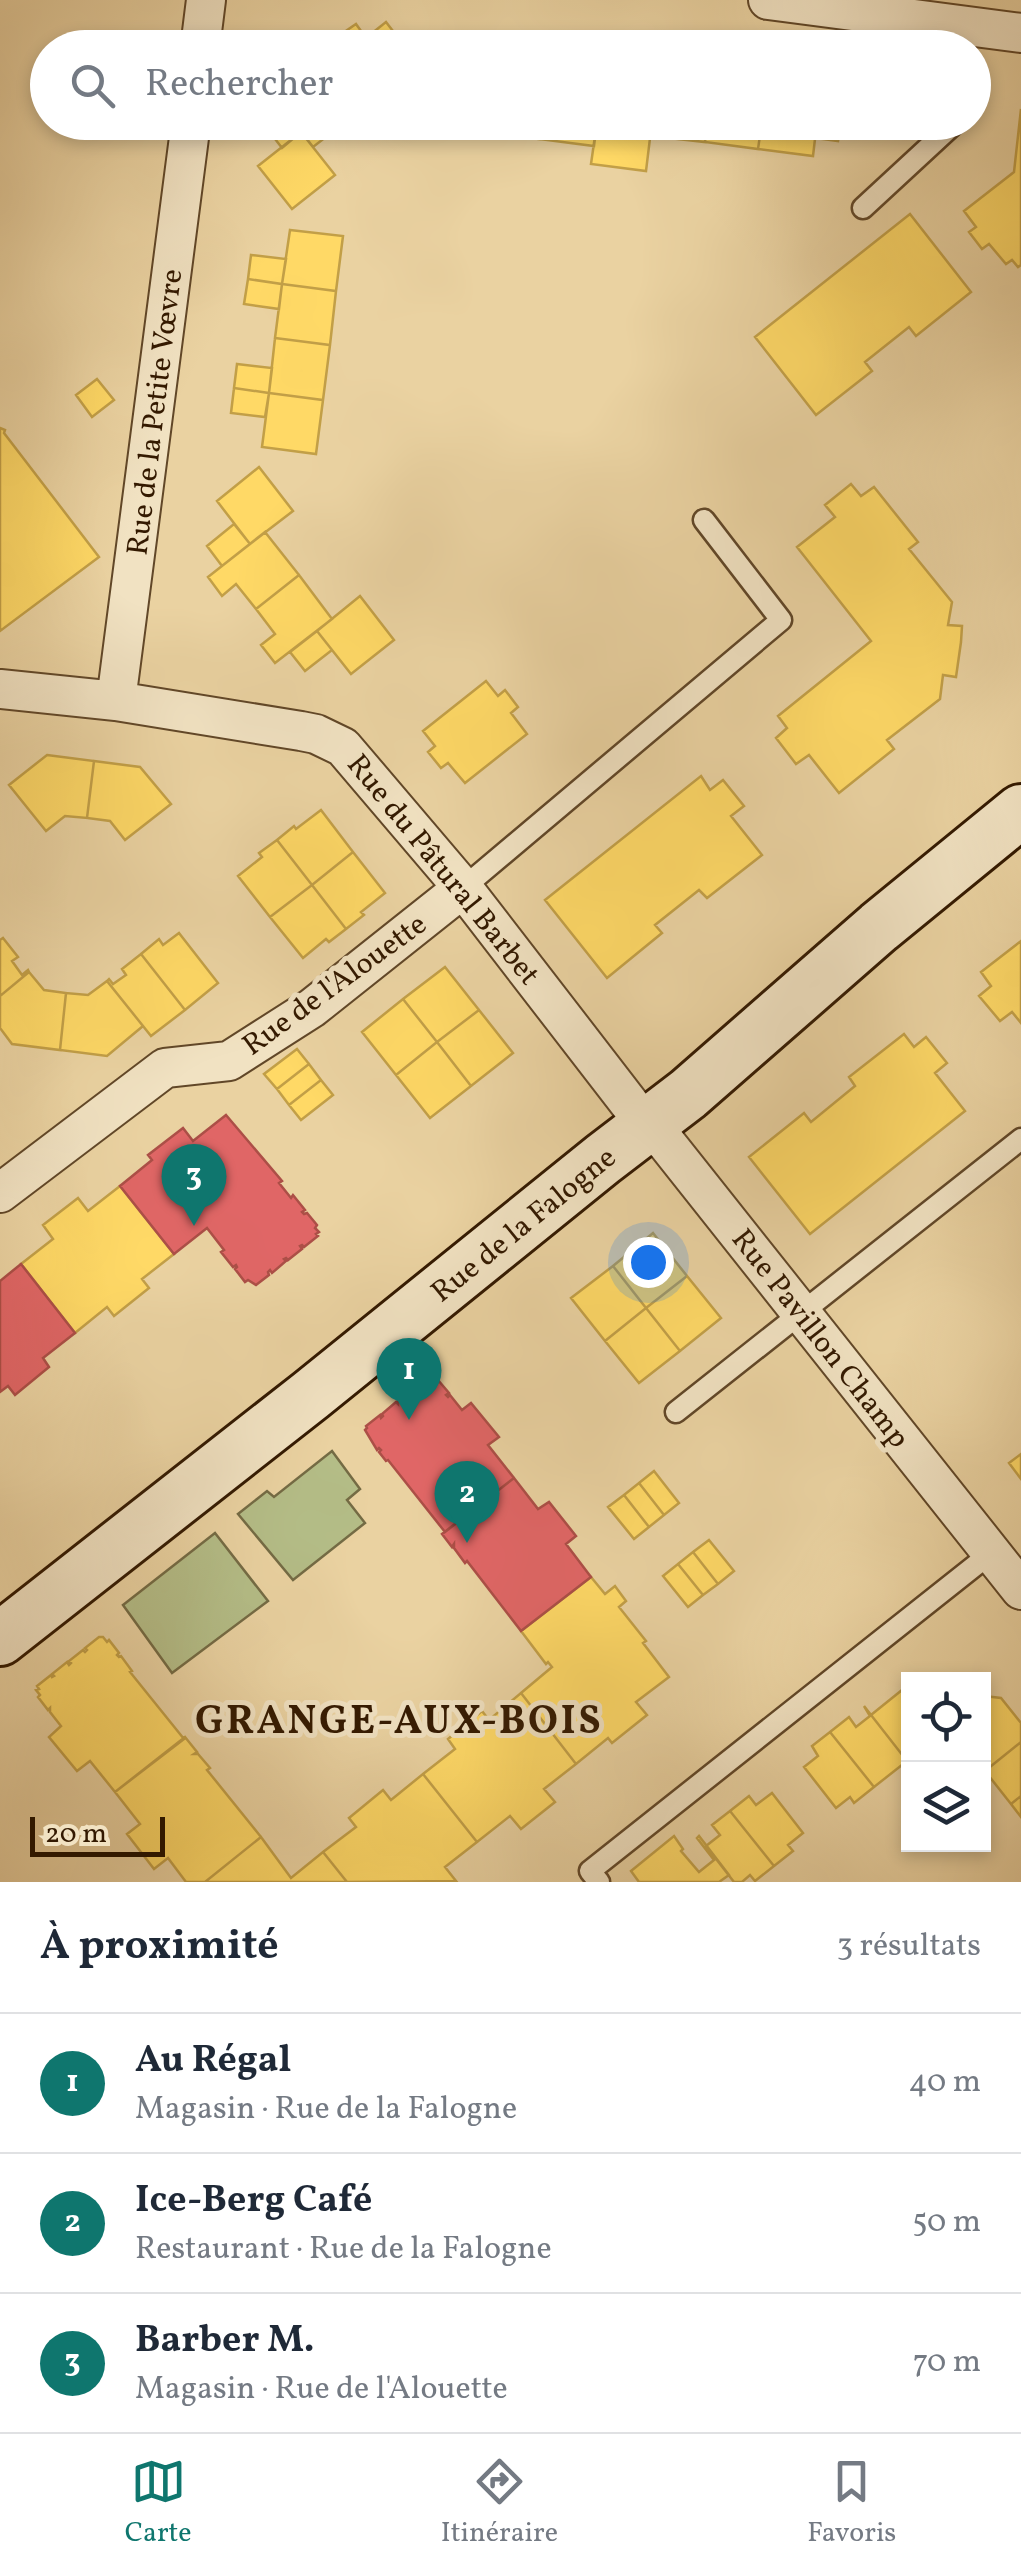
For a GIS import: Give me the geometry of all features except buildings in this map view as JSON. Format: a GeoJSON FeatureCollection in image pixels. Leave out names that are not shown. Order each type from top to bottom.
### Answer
{"type":"FeatureCollection","features":[{"type":"Feature","properties":{"kind":"street"},"geometry":{"type":"LineString","coordinates":[[202,30],[206,0]]}},
{"type":"Feature","properties":{"kind":"street"},"geometry":{"type":"LineString","coordinates":[[768,0],[931,30]]}},
{"type":"Feature","properties":{"kind":"street"},"geometry":{"type":"LineString","coordinates":[[991,35],[1021,33]]}},
{"type":"Feature","properties":{"kind":"street","name":"Rue de la Petite Vœvre"},"geometry":{"type":"LineString","coordinates":[[116,702],[188,140]]}},
{"type":"Feature","properties":{"kind":"street","name":"Rue du Pâtural Barbet"},"geometry":{"type":"LineString","coordinates":[[0,689],[116,702],[301,731],[343,747],[462,888],[649,1126]]}},
{"type":"Feature","properties":{"kind":"street","name":"Rue de la Falogne"},"geometry":{"type":"LineString","coordinates":[[0,1639],[649,1126],[878,927],[1011,823]]}},
{"type":"Feature","properties":{"kind":"street","name":"Rue de l'Alouette"},"geometry":{"type":"LineString","coordinates":[[0,1193],[165,1068],[230,1061],[312,1008],[462,888]]}},
{"type":"Feature","properties":{"kind":"street","name":"Rue Pavillon Champ"},"geometry":{"type":"LineString","coordinates":[[649,1126],[1021,1590]]}},
{"type":"Feature","properties":{"kind":"lane"},"geometry":{"type":"LineString","coordinates":[[863,208],[937,140]]}},
{"type":"Feature","properties":{"kind":"lane"},"geometry":{"type":"LineString","coordinates":[[462,888],[782,620],[704,520]]}},
{"type":"Feature","properties":{"kind":"lane"},"geometry":{"type":"LineString","coordinates":[[676,1412],[1021,1139]]}},
{"type":"Feature","properties":{"kind":"lane"},"geometry":{"type":"LineString","coordinates":[[599,1882],[590,1871],[992,1553]]}},
{"type":"Feature","properties":{"kind":"green space"},"geometry":{"type":"Polygon","coordinates":[[[332,1451],[360,1489],[347,1500],[365,1523],[293,1580],[238,1514],[267,1491],[274,1497],[332,1451]]]}},
{"type":"Feature","properties":{"kind":"green space"},"geometry":{"type":"Polygon","coordinates":[[[215,1533],[268,1601],[172,1673],[123,1605],[215,1533]]]}},
{"type":"Feature","properties":{"kind":"place","name":"Barber M."},"geometry":{"type":"Point","coordinates":[194,1226]}},
{"type":"Feature","properties":{"kind":"place","name":"Au Régal"},"geometry":{"type":"Point","coordinates":[409,1420]}},
{"type":"Feature","properties":{"kind":"place","name":"Ice-Berg Café"},"geometry":{"type":"Point","coordinates":[467,1543]}},
{"type":"Feature","properties":{"kind":"district","name":"GRANGE-AUX-BOIS"},"geometry":{"type":"Point","coordinates":[399,1719]}}]}
